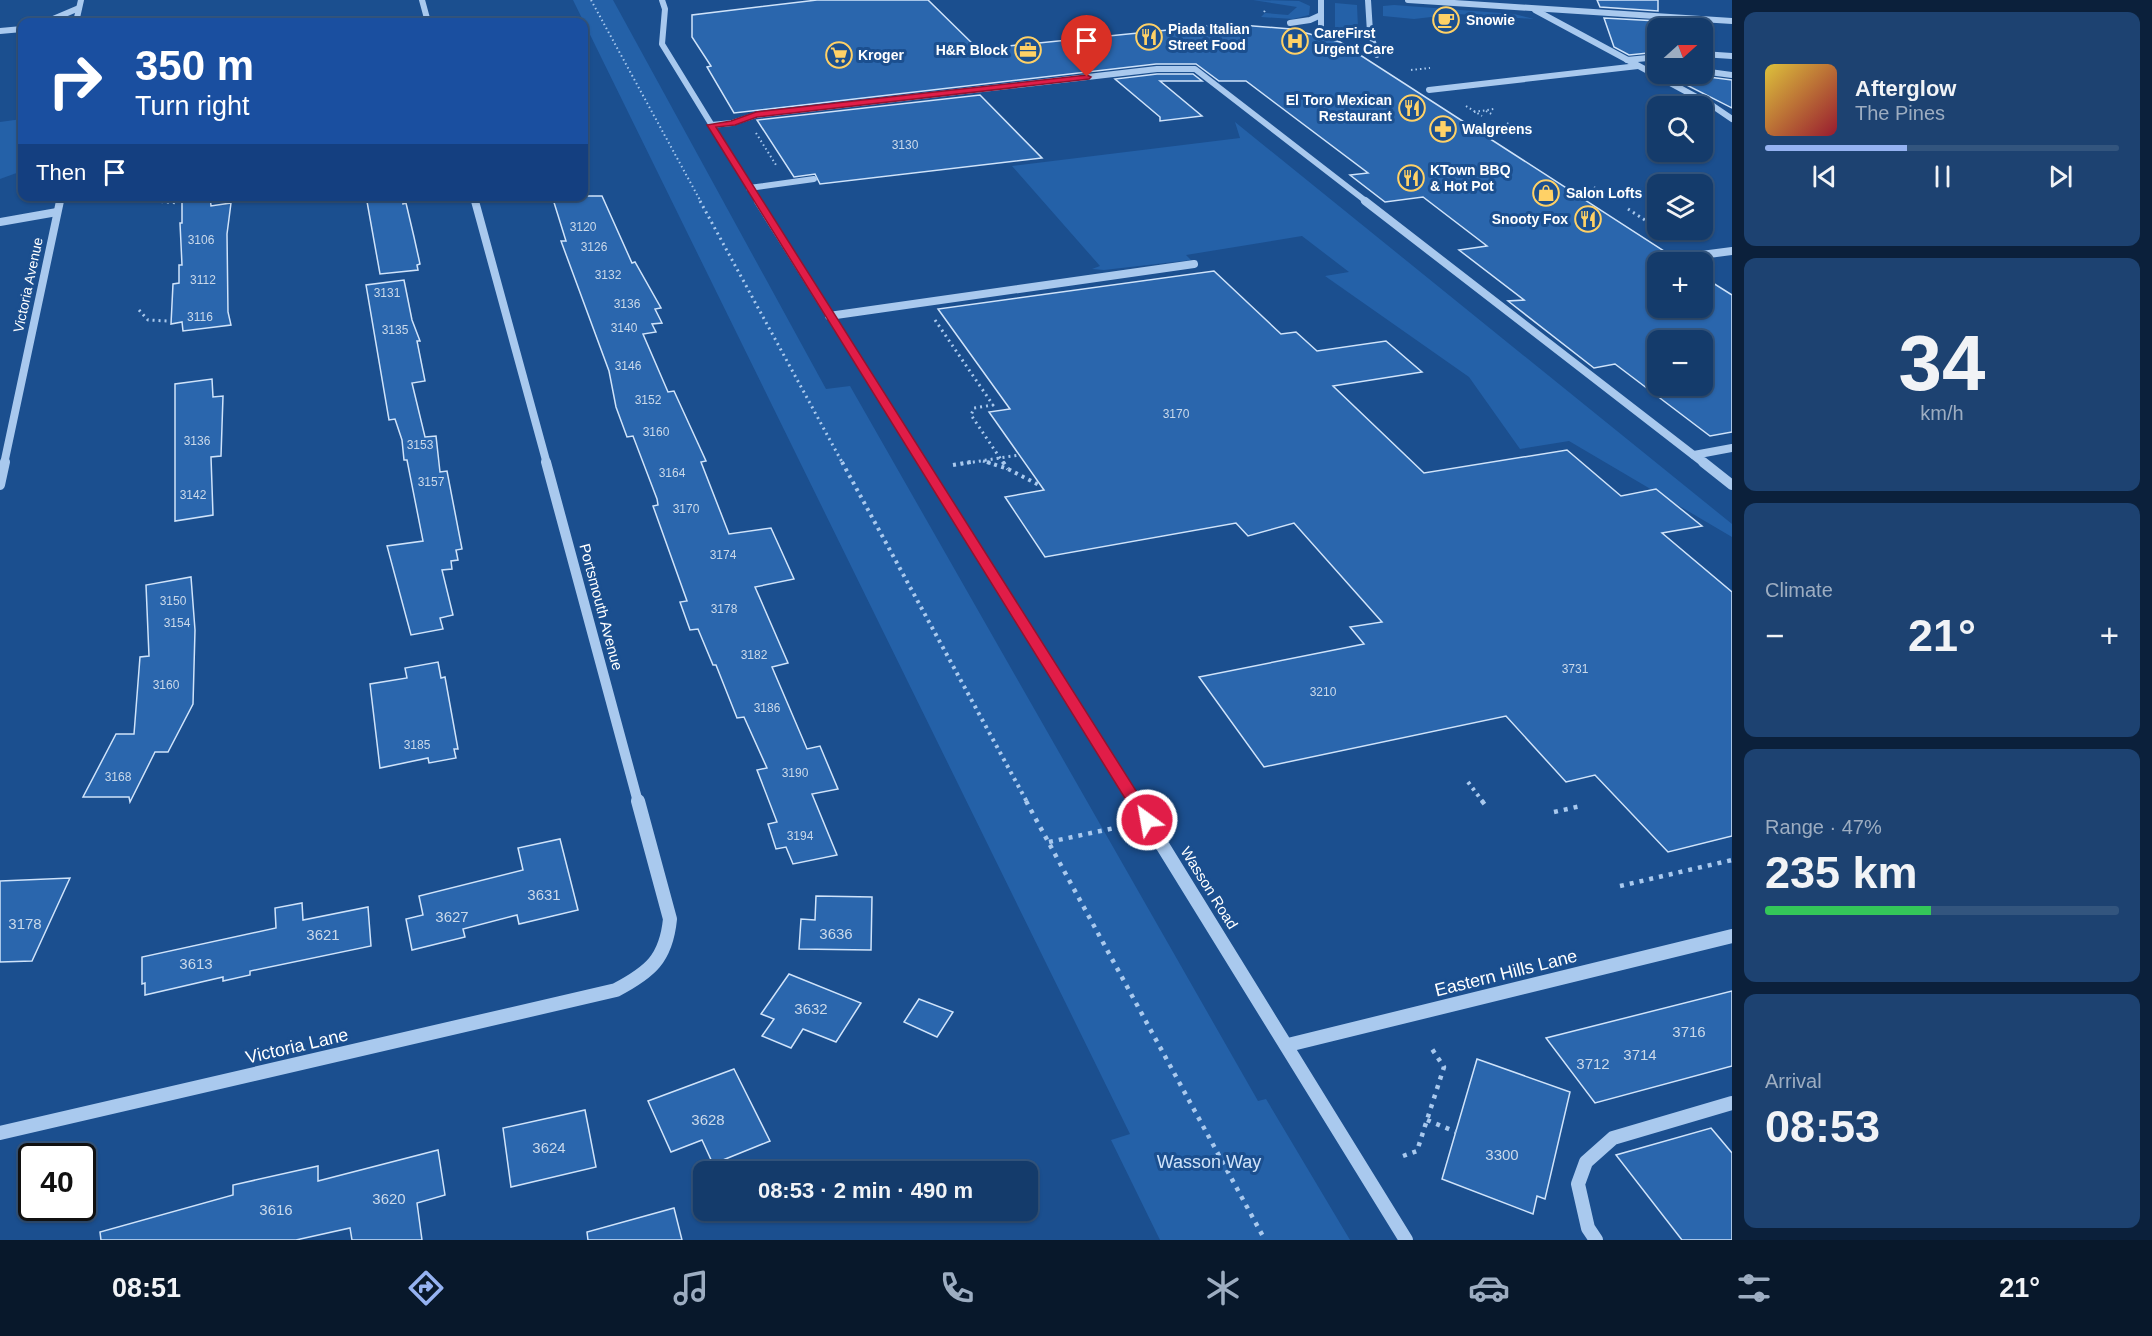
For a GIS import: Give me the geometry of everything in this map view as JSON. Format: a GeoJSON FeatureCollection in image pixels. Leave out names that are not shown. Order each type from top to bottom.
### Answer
{"type":"FeatureCollection","features":[{"type":"Feature","properties":{"kind":"street"},"geometry":{"type":"LineString","coordinates":[[77,18],[81,0]]}},
{"type":"Feature","properties":{"kind":"street"},"geometry":{"type":"LineString","coordinates":[[422,0],[427,18]]}},
{"type":"Feature","properties":{"kind":"street","name":"Wasson Road"},"geometry":{"type":"LineString","coordinates":[[662,0],[665,9],[662,44],[829,316],[1288,1045],[1406,1240]]}},
{"type":"Feature","properties":{"kind":"street"},"geometry":{"type":"LineString","coordinates":[[1321,0],[1321,29]]}},
{"type":"Feature","properties":{"kind":"street"},"geometry":{"type":"LineString","coordinates":[[1368,0],[1370,32],[1377,56]]}},
{"type":"Feature","properties":{"kind":"street"},"geometry":{"type":"LineString","coordinates":[[1408,0],[1732,21]]}},
{"type":"Feature","properties":{"kind":"street"},"geometry":{"type":"LineString","coordinates":[[55,18],[79,8]]}},
{"type":"Feature","properties":{"kind":"street"},"geometry":{"type":"LineString","coordinates":[[1532,8],[1713,106],[1732,119]]}},
{"type":"Feature","properties":{"kind":"street"},"geometry":{"type":"LineString","coordinates":[[1290,22],[1310,20],[1321,15]]}},
{"type":"Feature","properties":{"kind":"street"},"geometry":{"type":"LineString","coordinates":[[0,31],[18,29]]}},
{"type":"Feature","properties":{"kind":"street"},"geometry":{"type":"LineString","coordinates":[[1713,55],[1732,56]]}},
{"type":"Feature","properties":{"kind":"street"},"geometry":{"type":"LineString","coordinates":[[1627,60],[1647,58]]}},
{"type":"Feature","properties":{"kind":"street"},"geometry":{"type":"LineString","coordinates":[[1713,60],[1732,61]]}},
{"type":"Feature","properties":{"kind":"street"},"geometry":{"type":"LineString","coordinates":[[1429,90],[1647,68]]}},
{"type":"Feature","properties":{"kind":"street"},"geometry":{"type":"LineString","coordinates":[[711,125],[732,123],[756,115],[1158,69],[1195,69],[1732,485]]}},
{"type":"Feature","properties":{"kind":"street"},"geometry":{"type":"LineString","coordinates":[[1713,72],[1732,75]]}},
{"type":"Feature","properties":{"kind":"street"},"geometry":{"type":"LineString","coordinates":[[749,188],[814,179]]}},
{"type":"Feature","properties":{"kind":"street","name":"Victoria Avenue"},"geometry":{"type":"LineString","coordinates":[[0,485],[60,201]]}},
{"type":"Feature","properties":{"kind":"street","name":"Portsmouth Avenue"},"geometry":{"type":"LineString","coordinates":[[475,201],[670,919],[669,939],[659,959],[641,977],[616,990],[602,994]]}},
{"type":"Feature","properties":{"kind":"street"},"geometry":{"type":"LineString","coordinates":[[0,222],[57,212]]}},
{"type":"Feature","properties":{"kind":"street"},"geometry":{"type":"LineString","coordinates":[[1713,254],[1732,251]]}},
{"type":"Feature","properties":{"kind":"street"},"geometry":{"type":"LineString","coordinates":[[829,316],[1194,264]]}},
{"type":"Feature","properties":{"kind":"street"},"geometry":{"type":"LineString","coordinates":[[1694,455],[1732,448]]}},
{"type":"Feature","properties":{"kind":"street","name":"Eastern Hills Lane"},"geometry":{"type":"LineString","coordinates":[[1288,1045],[1732,936]]}},
{"type":"Feature","properties":{"kind":"street","name":"Victoria Lane"},"geometry":{"type":"LineString","coordinates":[[0,1133],[602,994]]}},
{"type":"Feature","properties":{"kind":"street"},"geometry":{"type":"LineString","coordinates":[[1596,1240],[1588,1228],[1578,1184],[1586,1162],[1613,1138],[1732,1103]]}},
{"type":"Feature","properties":{"kind":"path"},"geometry":{"type":"LineString","coordinates":[[591,0],[1265,1240]]}},
{"type":"Feature","properties":{"kind":"path"},"geometry":{"type":"LineString","coordinates":[[1411,70],[1426,68]]}},
{"type":"Feature","properties":{"kind":"path"},"geometry":{"type":"LineString","coordinates":[[1466,106],[1482,117]]}},
{"type":"Feature","properties":{"kind":"path"},"geometry":{"type":"LineString","coordinates":[[1474,112],[1494,109]]}},
{"type":"Feature","properties":{"kind":"path"},"geometry":{"type":"LineString","coordinates":[[1485,110],[1493,115]]}},
{"type":"Feature","properties":{"kind":"path"},"geometry":{"type":"LineString","coordinates":[[1508,123],[1524,134]]}},
{"type":"Feature","properties":{"kind":"path"},"geometry":{"type":"LineString","coordinates":[[1496,125],[1515,137]]}},
{"type":"Feature","properties":{"kind":"path"},"geometry":{"type":"LineString","coordinates":[[1504,130],[1516,129]]}},
{"type":"Feature","properties":{"kind":"path"},"geometry":{"type":"LineString","coordinates":[[755,132],[778,168],[770,169]]}},
{"type":"Feature","properties":{"kind":"path"},"geometry":{"type":"LineString","coordinates":[[1594,187],[1614,200]]}},
{"type":"Feature","properties":{"kind":"path"},"geometry":{"type":"LineString","coordinates":[[155,201],[178,203]]}},
{"type":"Feature","properties":{"kind":"path"},"geometry":{"type":"LineString","coordinates":[[1628,209],[1647,221]]}},
{"type":"Feature","properties":{"kind":"path"},"geometry":{"type":"LineString","coordinates":[[921,303],[993,405],[974,408],[971,415],[1008,469]]}},
{"type":"Feature","properties":{"kind":"path"},"geometry":{"type":"LineString","coordinates":[[139,310],[148,320],[166,321]]}},
{"type":"Feature","properties":{"kind":"path"},"geometry":{"type":"LineString","coordinates":[[953,465],[1018,455]]}},
{"type":"Feature","properties":{"kind":"path"},"geometry":{"type":"LineString","coordinates":[[983,460],[1008,469],[1041,486]]}},
{"type":"Feature","properties":{"kind":"path"},"geometry":{"type":"LineString","coordinates":[[1468,782],[1485,805]]}},
{"type":"Feature","properties":{"kind":"path"},"geometry":{"type":"LineString","coordinates":[[1554,812],[1581,806]]}},
{"type":"Feature","properties":{"kind":"path"},"geometry":{"type":"LineString","coordinates":[[1049,842],[1147,820]]}},
{"type":"Feature","properties":{"kind":"path"},"geometry":{"type":"LineString","coordinates":[[1620,886],[1732,860]]}},
{"type":"Feature","properties":{"kind":"path"},"geometry":{"type":"LineString","coordinates":[[1402,1156],[1417,1151],[1444,1067],[1431,1049]]}},
{"type":"Feature","properties":{"kind":"path"},"geometry":{"type":"LineString","coordinates":[[1427,1120],[1456,1132]]}},
{"type":"Feature","properties":{"kind":"green space","name":"Wasson Way"},"geometry":{"type":"Polygon","coordinates":[[[573,0],[613,0],[826,389],[850,386],[1258,1101],[1266,1099],[1350,1240],[1160,1240],[1111,1140],[1130,1134],[588,31],[588,18],[582,18],[573,0]]]}},
{"type":"Feature","properties":{"kind":"green space"},"geometry":{"type":"Polygon","coordinates":[[[1253,0],[1299,1],[1310,6],[1309,15],[1293,19],[1261,17],[1265,13],[1288,15],[1297,7],[1253,0]]]}},
{"type":"Feature","properties":{"kind":"green space"},"geometry":{"type":"Polygon","coordinates":[[[1335,3],[1357,5],[1358,28],[1346,30],[1335,27],[1335,3]]]}},
{"type":"Feature","properties":{"kind":"green space"},"geometry":{"type":"Polygon","coordinates":[[[1383,6],[1514,14],[1534,19],[1457,14],[1414,19],[1383,16],[1383,6]]]}},
{"type":"Feature","properties":{"kind":"green space"},"geometry":{"type":"Polygon","coordinates":[[[18,120],[18,172],[0,179],[0,122],[18,120]]]}},
{"type":"Feature","properties":{"kind":"green space"},"geometry":{"type":"Polygon","coordinates":[[[1235,122],[1732,524],[1732,537],[1569,441],[1520,449],[1469,377],[1325,276],[1349,272],[1302,236],[1186,255],[1191,260],[1104,270],[1092,269],[1100,266],[1012,166],[1240,138],[1235,122]]]}},
{"type":"Feature","properties":{"kind":"building"},"geometry":{"type":"Polygon","coordinates":[[[817,0],[928,0],[978,49],[1228,24],[1291,29],[1340,42],[1666,252],[1647,252],[1647,318],[1713,318],[1713,283],[1732,295],[1732,432],[1710,436],[1657,396],[1713,396],[1713,330],[1647,330],[1647,388],[1615,364],[1594,368],[1508,301],[1524,300],[1459,250],[1487,246],[1423,197],[1385,202],[1350,175],[1368,173],[1246,81],[1219,81],[1196,64],[1156,64],[734,113],[707,67],[711,66],[692,37],[692,15],[817,0]]]}},
{"type":"Feature","properties":{"kind":"building"},"geometry":{"type":"Polygon","coordinates":[[[1597,0],[1658,0],[1658,11],[1600,7],[1597,0]]]}},
{"type":"Feature","properties":{"kind":"building"},"geometry":{"type":"Polygon","coordinates":[[[1604,18],[1647,20],[1647,53],[1629,55],[1614,47],[1604,18]]]}},
{"type":"Feature","properties":{"kind":"building"},"geometry":{"type":"Polygon","coordinates":[[[1157,74],[1193,74],[1202,81],[1160,81],[1202,116],[1160,121],[1160,117],[1115,79],[1157,74]]]}},
{"type":"Feature","properties":{"kind":"building"},"geometry":{"type":"Polygon","coordinates":[[[1713,78],[1732,80],[1732,108],[1713,98],[1713,96],[1708,96],[1685,84],[1713,84],[1713,78]]]}},
{"type":"Feature","properties":{"kind":"building"},"geometry":{"type":"Polygon","coordinates":[[[980,95],[1042,158],[820,184],[815,174],[794,177],[757,120],[980,95]]]}},
{"type":"Feature","properties":{"kind":"building"},"geometry":{"type":"Polygon","coordinates":[[[588,196],[602,196],[632,263],[635,262],[661,308],[655,309],[662,323],[652,324],[656,332],[643,334],[668,392],[674,391],[706,461],[701,462],[729,534],[771,528],[794,579],[755,587],[788,663],[772,667],[807,749],[820,746],[838,789],[812,794],[837,855],[793,864],[786,847],[776,849],[768,824],[777,822],[757,770],[767,768],[744,717],[737,718],[716,665],[713,665],[698,629],[690,630],[680,602],[687,601],[653,506],[658,505],[657,499],[633,436],[627,437],[616,407],[609,371],[561,241],[566,241],[554,201],[588,201],[588,196]]]}},
{"type":"Feature","properties":{"kind":"building"},"geometry":{"type":"Polygon","coordinates":[[[182,201],[210,201],[211,206],[231,203],[227,234],[228,312],[231,325],[183,331],[182,322],[171,324],[173,284],[179,283],[179,265],[182,265],[180,223],[182,223],[182,201]]]}},
{"type":"Feature","properties":{"kind":"building"},"geometry":{"type":"Polygon","coordinates":[[[367,201],[403,201],[403,204],[406,203],[420,264],[417,265],[418,270],[380,274],[367,201]]]}},
{"type":"Feature","properties":{"kind":"building"},"geometry":{"type":"Polygon","coordinates":[[[1214,271],[1281,334],[1296,332],[1317,351],[1386,341],[1422,372],[1333,386],[1424,473],[1567,450],[1621,496],[1656,489],[1702,526],[1662,533],[1732,592],[1732,836],[1668,852],[1595,775],[1566,782],[1506,716],[1264,767],[1199,677],[1364,644],[1350,627],[1382,622],[1294,523],[1248,536],[1236,523],[1045,557],[1005,497],[1044,490],[989,412],[1010,409],[938,309],[1214,271]]]}},
{"type":"Feature","properties":{"kind":"building"},"geometry":{"type":"Polygon","coordinates":[[[404,280],[412,320],[420,341],[417,341],[425,381],[412,383],[425,437],[436,436],[440,472],[447,471],[462,549],[456,550],[458,560],[451,561],[452,569],[442,570],[453,615],[440,618],[443,629],[411,635],[387,546],[423,541],[407,460],[404,460],[402,440],[395,419],[389,420],[366,285],[404,280]]]}},
{"type":"Feature","properties":{"kind":"building"},"geometry":{"type":"Polygon","coordinates":[[[212,379],[213,397],[223,396],[221,456],[211,457],[213,515],[175,521],[175,384],[212,379]]]}},
{"type":"Feature","properties":{"kind":"building"},"geometry":{"type":"Polygon","coordinates":[[[191,577],[195,630],[193,704],[168,752],[155,752],[130,802],[129,797],[83,797],[116,734],[134,734],[140,657],[149,656],[146,585],[191,577]]]}},
{"type":"Feature","properties":{"kind":"building"},"geometry":{"type":"Polygon","coordinates":[[[438,662],[441,678],[445,677],[458,749],[454,749],[456,758],[429,763],[428,758],[380,768],[370,684],[407,678],[405,668],[438,662]]]}},
{"type":"Feature","properties":{"kind":"building"},"geometry":{"type":"Polygon","coordinates":[[[560,839],[578,910],[519,924],[517,915],[463,929],[465,937],[412,950],[406,919],[423,915],[419,896],[523,870],[518,848],[560,839]]]}},
{"type":"Feature","properties":{"kind":"building"},"geometry":{"type":"Polygon","coordinates":[[[70,878],[32,961],[0,962],[0,881],[70,878]]]}},
{"type":"Feature","properties":{"kind":"building"},"geometry":{"type":"Polygon","coordinates":[[[816,896],[872,897],[871,950],[799,949],[801,919],[815,920],[816,896]]]}},
{"type":"Feature","properties":{"kind":"building"},"geometry":{"type":"Polygon","coordinates":[[[302,903],[303,920],[368,907],[371,946],[250,971],[250,975],[223,981],[223,977],[145,995],[145,983],[142,984],[142,957],[276,928],[275,908],[302,903]]]}},
{"type":"Feature","properties":{"kind":"building"},"geometry":{"type":"Polygon","coordinates":[[[789,974],[861,1003],[836,1042],[803,1029],[791,1048],[762,1036],[774,1019],[761,1014],[789,974]]]}},
{"type":"Feature","properties":{"kind":"building"},"geometry":{"type":"Polygon","coordinates":[[[1732,991],[1732,1066],[1595,1103],[1546,1038],[1732,991]]]}},
{"type":"Feature","properties":{"kind":"building"},"geometry":{"type":"Polygon","coordinates":[[[919,999],[953,1012],[937,1037],[904,1022],[919,999]]]}},
{"type":"Feature","properties":{"kind":"building"},"geometry":{"type":"Polygon","coordinates":[[[1477,1059],[1570,1092],[1545,1199],[1537,1196],[1533,1214],[1442,1179],[1477,1059]]]}},
{"type":"Feature","properties":{"kind":"building"},"geometry":{"type":"Polygon","coordinates":[[[734,1069],[770,1141],[720,1161],[712,1161],[702,1140],[671,1152],[648,1101],[734,1069]]]}},
{"type":"Feature","properties":{"kind":"building"},"geometry":{"type":"Polygon","coordinates":[[[585,1110],[596,1167],[511,1187],[503,1128],[585,1110]]]}},
{"type":"Feature","properties":{"kind":"building"},"geometry":{"type":"Polygon","coordinates":[[[1711,1128],[1732,1153],[1732,1240],[1682,1240],[1616,1155],[1711,1128]]]}},
{"type":"Feature","properties":{"kind":"building"},"geometry":{"type":"Polygon","coordinates":[[[438,1150],[445,1195],[417,1203],[422,1240],[352,1240],[350,1228],[296,1240],[101,1240],[100,1232],[233,1195],[233,1185],[318,1166],[318,1181],[438,1150]]]}},
{"type":"Feature","properties":{"kind":"building"},"geometry":{"type":"Polygon","coordinates":[[[674,1208],[682,1240],[588,1240],[587,1232],[674,1208]]]}},
{"type":"Feature","properties":{"kind":"place","name":"Snowie"},"geometry":{"type":"Point","coordinates":[1446,20]}},
{"type":"Feature","properties":{"kind":"place","name":"Piada Italian Street Food"},"geometry":{"type":"Point","coordinates":[1149,37]}},
{"type":"Feature","properties":{"kind":"place","name":"CareFirst Urgent Care"},"geometry":{"type":"Point","coordinates":[1295,41]}},
{"type":"Feature","properties":{"kind":"place","name":"H&R Block"},"geometry":{"type":"Point","coordinates":[1028,50]}},
{"type":"Feature","properties":{"kind":"place","name":"Kroger"},"geometry":{"type":"Point","coordinates":[839,55]}},
{"type":"Feature","properties":{"kind":"place","name":"El Toro Mexican Restaurant"},"geometry":{"type":"Point","coordinates":[1412,108]}},
{"type":"Feature","properties":{"kind":"place","name":"Walgreens"},"geometry":{"type":"Point","coordinates":[1443,129]}},
{"type":"Feature","properties":{"kind":"place","name":"KTown BBQ & Hot Pot"},"geometry":{"type":"Point","coordinates":[1411,178]}},
{"type":"Feature","properties":{"kind":"place","name":"Salon Lofts"},"geometry":{"type":"Point","coordinates":[1546,193]}},
{"type":"Feature","properties":{"kind":"place","name":"Snooty Fox"},"geometry":{"type":"Point","coordinates":[1588,219]}},
{"type":"Feature","properties":{"kind":"route"},"geometry":{"type":"LineString","coordinates":[[1087,77],[756,115],[732,123],[711,125],[912,449],[1147,820]]}}]}
